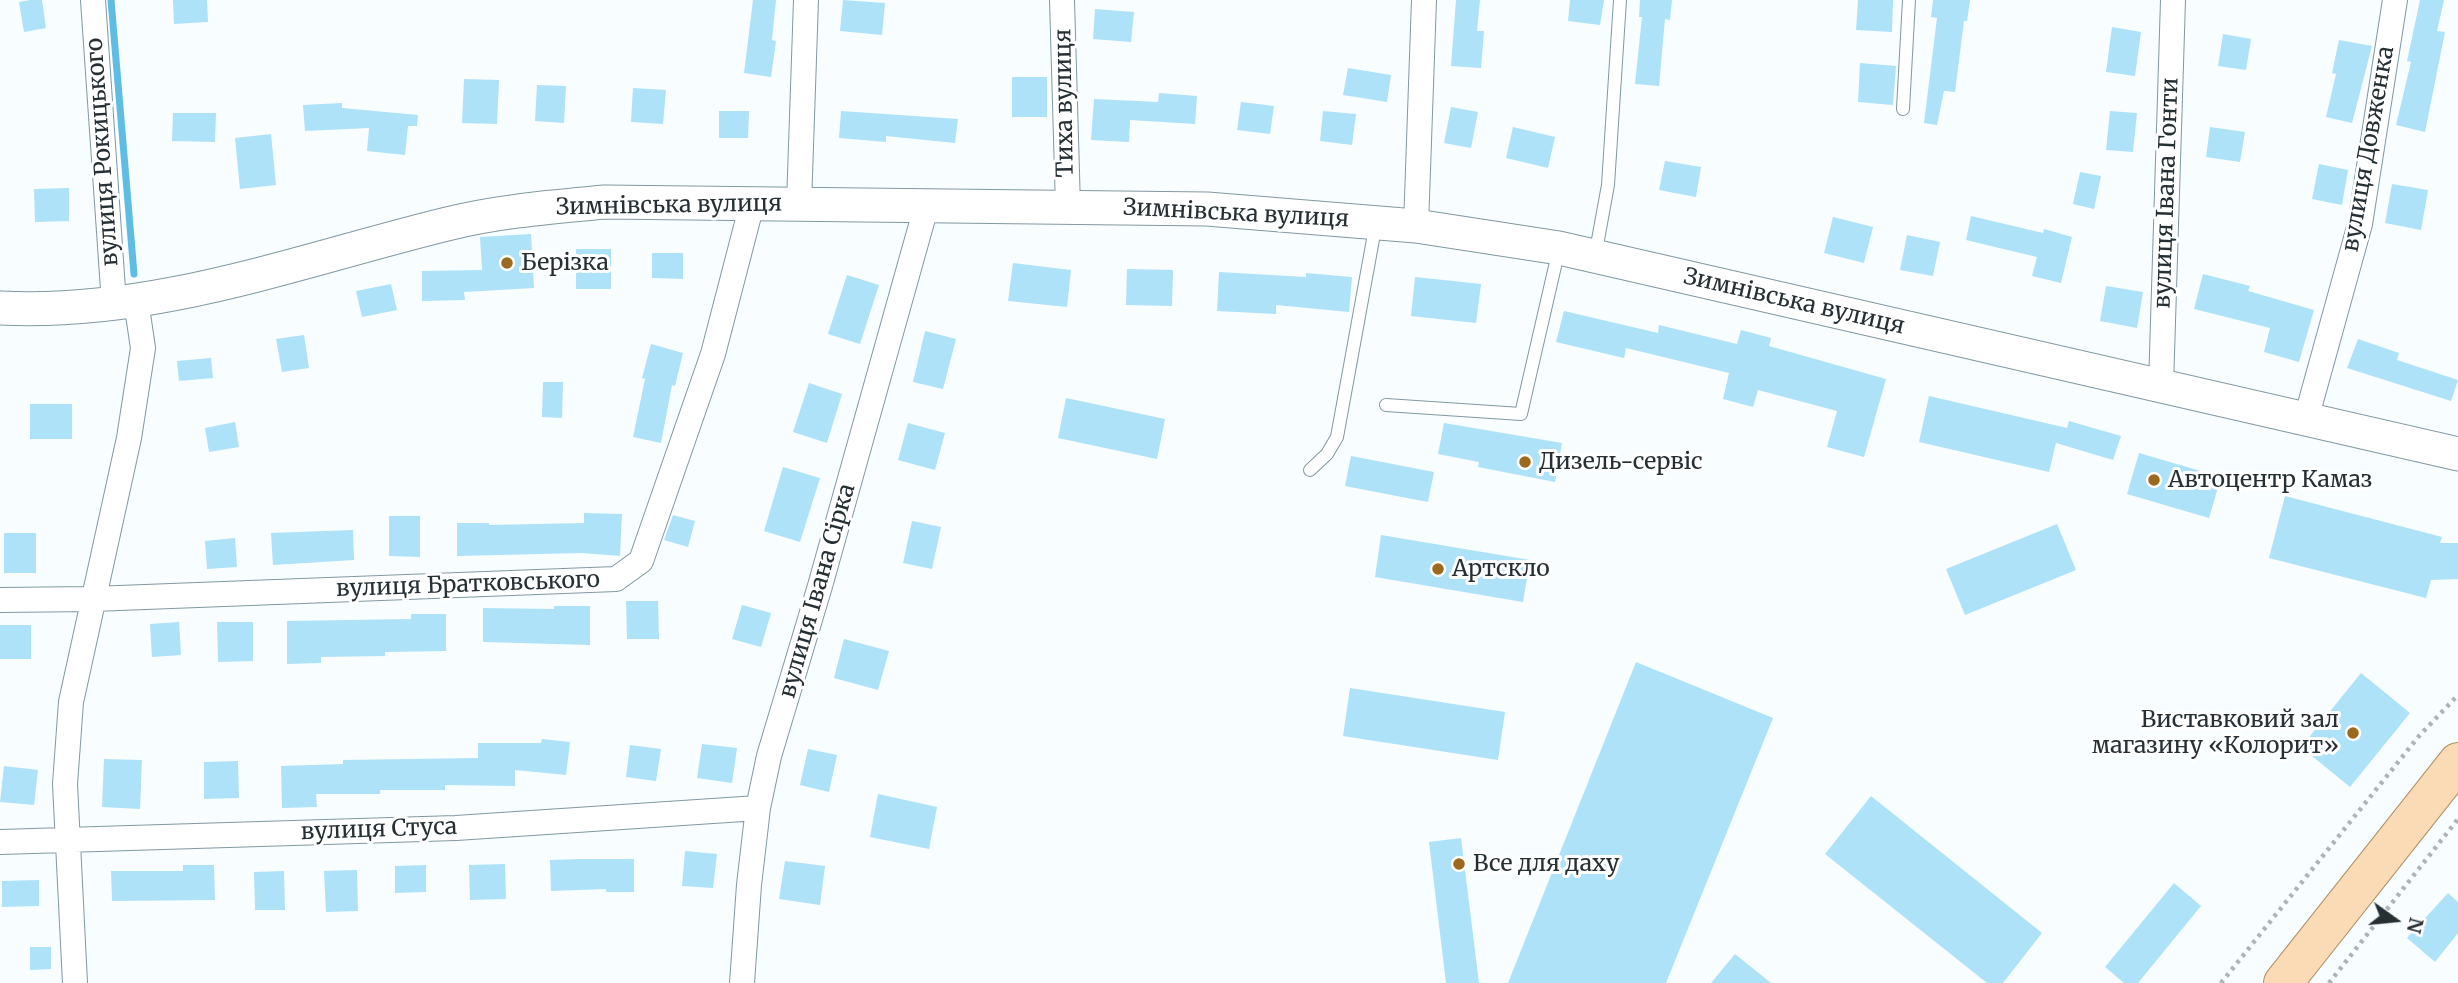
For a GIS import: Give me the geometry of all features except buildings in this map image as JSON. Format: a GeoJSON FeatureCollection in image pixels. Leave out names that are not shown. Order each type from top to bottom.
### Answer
{"type":"FeatureCollection","features":[{"type":"Feature","properties":{"kind":"main road","name":"Зимнівська вулиця"},"geometry":{"type":"LineString","coordinates":[[0,308],[30,309],[125,302],[214,287],[449,223],[520,209],[605,202],[1207,209],[1416,226],[1559,248],[2458,454]]}},
{"type":"Feature","properties":{"kind":"main road"},"geometry":{"type":"LineString","coordinates":[[2283,983],[2458,762]]}},
{"type":"Feature","properties":{"kind":"street","name":"вулиця Рокицького"},"geometry":{"type":"LineString","coordinates":[[75,983],[65,784],[71,702],[129,438],[143,348],[125,302],[93,0]]}},
{"type":"Feature","properties":{"kind":"street"},"geometry":{"type":"LineString","coordinates":[[799,204],[806,0]]}},
{"type":"Feature","properties":{"kind":"street","name":"Тиха вулиця"},"geometry":{"type":"LineString","coordinates":[[1062,0],[1068,206]]}},
{"type":"Feature","properties":{"kind":"street"},"geometry":{"type":"LineString","coordinates":[[1416,226],[1424,0]]}},
{"type":"Feature","properties":{"kind":"street","name":"вулиця Івана Гонти"},"geometry":{"type":"LineString","coordinates":[[2161,386],[2173,0]]}},
{"type":"Feature","properties":{"kind":"street","name":"вулиця Довженка"},"geometry":{"type":"LineString","coordinates":[[2305,419],[2360,224],[2395,0]]}},
{"type":"Feature","properties":{"kind":"street","name":"вулиця Братковського"},"geometry":{"type":"LineString","coordinates":[[0,600],[93,599],[616,579],[641,561],[713,354],[752,204]]}},
{"type":"Feature","properties":{"kind":"street","name":"вулиця Івана Сірка"},"geometry":{"type":"LineString","coordinates":[[742,983],[758,808],[769,756],[820,586],[927,204]]}},
{"type":"Feature","properties":{"kind":"street","name":"вулиця Стуса"},"geometry":{"type":"LineString","coordinates":[[0,842],[456,828],[758,808]]}},
{"type":"Feature","properties":{"kind":"lane"},"geometry":{"type":"LineString","coordinates":[[1595,257],[1608,185],[1620,0]]}},
{"type":"Feature","properties":{"kind":"lane"},"geometry":{"type":"LineString","coordinates":[[1903,109],[1909,0]]}},
{"type":"Feature","properties":{"kind":"lane"},"geometry":{"type":"LineString","coordinates":[[1310,470],[1327,454],[1337,436],[1376,223]]}},
{"type":"Feature","properties":{"kind":"lane"},"geometry":{"type":"LineString","coordinates":[[1386,405],[1521,414],[1559,248]]}},
{"type":"Feature","properties":{"kind":"path"},"geometry":{"type":"LineString","coordinates":[[2221,983],[2419,736],[2458,695]]}},
{"type":"Feature","properties":{"kind":"path"},"geometry":{"type":"LineString","coordinates":[[2329,983],[2458,819]]}},
{"type":"Feature","properties":{"kind":"waterway"},"geometry":{"type":"LineString","coordinates":[[111,0],[134,274]]}},
{"type":"Feature","properties":{"kind":"place","name":"Берізка"},"geometry":{"type":"Point","coordinates":[507,263]}},
{"type":"Feature","properties":{"kind":"place","name":"Дизель-сервіс"},"geometry":{"type":"Point","coordinates":[1525,462]}},
{"type":"Feature","properties":{"kind":"place","name":"Автоцентр Камаз"},"geometry":{"type":"Point","coordinates":[2154,480]}},
{"type":"Feature","properties":{"kind":"place","name":"Артскло"},"geometry":{"type":"Point","coordinates":[1438,569]}},
{"type":"Feature","properties":{"kind":"place","name":"Виставковий зал магазину «Колорит»"},"geometry":{"type":"Point","coordinates":[2353,733]}},
{"type":"Feature","properties":{"kind":"place","name":"Все для даху"},"geometry":{"type":"Point","coordinates":[1459,864]}}]}
